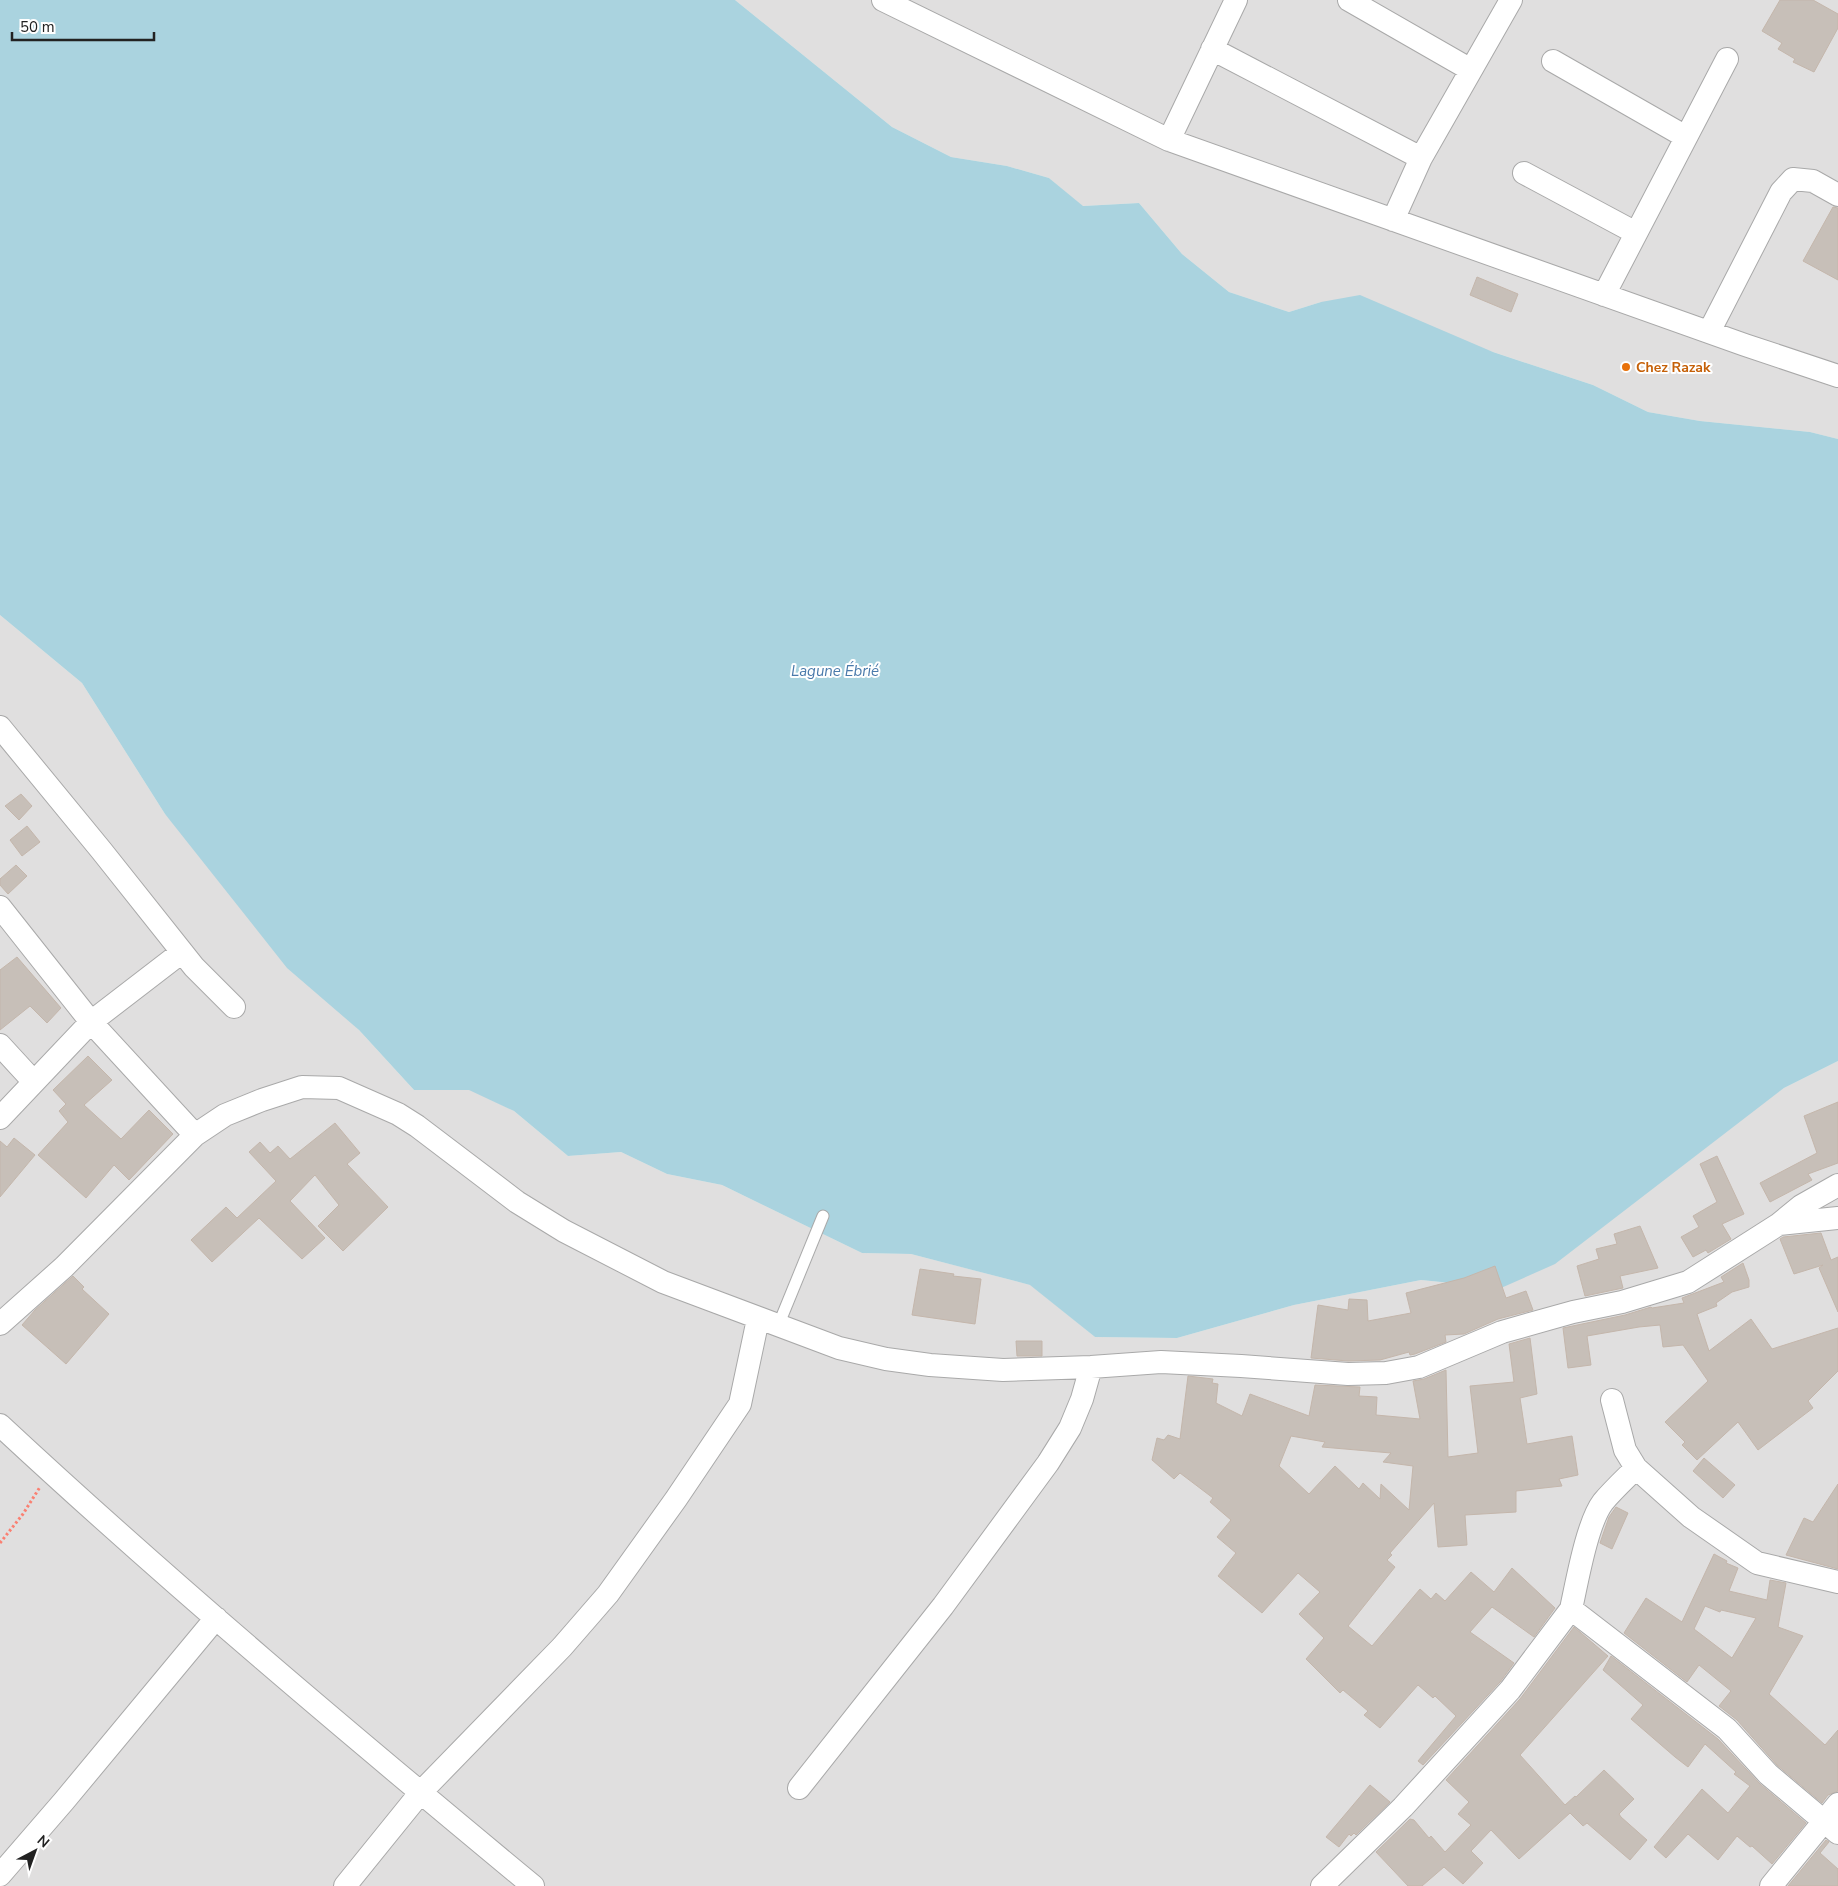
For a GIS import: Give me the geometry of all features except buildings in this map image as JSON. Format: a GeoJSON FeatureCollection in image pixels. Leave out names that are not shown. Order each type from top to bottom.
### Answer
{"type":"FeatureCollection","features":[{"type":"Feature","properties":{"kind":"street"},"geometry":{"type":"LineString","coordinates":[[883,0],[1169,140],[1838,376]]}},
{"type":"Feature","properties":{"kind":"street"},"geometry":{"type":"LineString","coordinates":[[1169,140],[1236,0]]}},
{"type":"Feature","properties":{"kind":"street"},"geometry":{"type":"LineString","coordinates":[[1349,0],[1471,70]]}},
{"type":"Feature","properties":{"kind":"street"},"geometry":{"type":"LineString","coordinates":[[1392,220],[1421,158],[1511,0]]}},
{"type":"Feature","properties":{"kind":"street"},"geometry":{"type":"LineString","coordinates":[[1212,49],[1421,158]]}},
{"type":"Feature","properties":{"kind":"street"},"geometry":{"type":"LineString","coordinates":[[1604,295],[1727,59]]}},
{"type":"Feature","properties":{"kind":"street"},"geometry":{"type":"LineString","coordinates":[[1553,61],[1686,137]]}},
{"type":"Feature","properties":{"kind":"street"},"geometry":{"type":"LineString","coordinates":[[1524,173],[1636,232]]}},
{"type":"Feature","properties":{"kind":"street"},"geometry":{"type":"LineString","coordinates":[[1709,332],[1781,192],[1793,179],[1813,181],[1838,195]]}},
{"type":"Feature","properties":{"kind":"street"},"geometry":{"type":"LineString","coordinates":[[0,727],[194,967],[234,1007]]}},
{"type":"Feature","properties":{"kind":"street"},"geometry":{"type":"LineString","coordinates":[[0,907],[91,1022],[195,1134]]}},
{"type":"Feature","properties":{"kind":"street"},"geometry":{"type":"LineString","coordinates":[[0,1118],[91,1022],[182,952]]}},
{"type":"Feature","properties":{"kind":"street"},"geometry":{"type":"LineString","coordinates":[[0,1046],[34,1082]]}},
{"type":"Feature","properties":{"kind":"street"},"geometry":{"type":"LineString","coordinates":[[0,1324],[64,1267],[195,1134],[225,1115],[262,1100],[302,1088],[339,1088],[398,1114],[517,1202],[564,1230],[664,1282],[840,1348],[886,1359],[930,1365],[1003,1370],[1161,1362],[1348,1374],[1386,1373],[1419,1367],[1502,1332],[1572,1312],[1622,1302],[1688,1282],[1779,1224],[1801,1206],[1838,1185]]}},
{"type":"Feature","properties":{"kind":"street"},"geometry":{"type":"LineString","coordinates":[[1779,1224],[1838,1218]]}},
{"type":"Feature","properties":{"kind":"street"},"geometry":{"type":"LineString","coordinates":[[345,1886],[421,1792],[562,1647],[608,1594],[676,1499],[740,1404],[768,1322]]}},
{"type":"Feature","properties":{"kind":"street"},"geometry":{"type":"LineString","coordinates":[[798,1788],[943,1606],[1048,1463],[1070,1428],[1082,1399],[1091,1367]]}},
{"type":"Feature","properties":{"kind":"street"},"geometry":{"type":"LineString","coordinates":[[1612,1400],[1625,1450],[1636,1468],[1691,1517],[1757,1562],[1838,1582]]}},
{"type":"Feature","properties":{"kind":"street"},"geometry":{"type":"LineString","coordinates":[[0,1425],[49,1471],[216,1618],[533,1886]]}},
{"type":"Feature","properties":{"kind":"street"},"geometry":{"type":"LineString","coordinates":[[1322,1886],[1403,1807],[1510,1690],[1571,1609],[1581,1560],[1595,1517],[1602,1503],[1636,1468]]}},
{"type":"Feature","properties":{"kind":"street"},"geometry":{"type":"LineString","coordinates":[[1571,1609],[1727,1729],[1768,1774],[1831,1827]]}},
{"type":"Feature","properties":{"kind":"street"},"geometry":{"type":"LineString","coordinates":[[0,1875],[216,1618]]}},
{"type":"Feature","properties":{"kind":"street"},"geometry":{"type":"LineString","coordinates":[[1771,1886],[1831,1827],[1838,1804]]}},
{"type":"Feature","properties":{"kind":"lane"},"geometry":{"type":"LineString","coordinates":[[768,1322],[823,1216]]}},
{"type":"Feature","properties":{"kind":"path"},"geometry":{"type":"LineString","coordinates":[[0,1543],[23,1514],[49,1471]]}},
{"type":"Feature","properties":{"kind":"shaded area"},"geometry":{"type":"Polygon","coordinates":[[[735,0],[1838,0],[1838,439],[1810,432],[1700,421],[1648,412],[1593,385],[1493,352],[1321,302],[1289,312],[1229,292],[1182,254],[1139,203],[1082,206],[1049,178],[1007,166],[951,157],[892,127],[735,0]]]}},
{"type":"Feature","properties":{"kind":"shaded area"},"geometry":{"type":"Polygon","coordinates":[[[0,615],[82,683],[165,814],[414,1090],[469,1089],[514,1111],[568,1156],[621,1152],[667,1174],[722,1185],[862,1253],[911,1254],[1031,1285],[1095,1337],[1177,1338],[1294,1305],[1421,1280],[1501,1288],[1784,1088],[1838,1061],[1838,1886],[0,1886],[0,615]]]}},
{"type":"Feature","properties":{"kind":"water","name":"Lagune Ébrié"},"geometry":{"type":"Polygon","coordinates":[[[0,0],[735,0],[892,127],[951,157],[1007,166],[1049,178],[1083,206],[1139,203],[1182,254],[1229,292],[1289,312],[1321,302],[1360,295],[1493,352],[1593,385],[1648,412],[1700,421],[1810,432],[1838,439],[1838,1061],[1784,1088],[1555,1264],[1501,1288],[1421,1280],[1294,1305],[1177,1338],[1095,1337],[1030,1285],[911,1254],[862,1253],[722,1185],[667,1174],[621,1152],[568,1156],[514,1111],[469,1090],[414,1090],[359,1030],[287,968],[165,814],[82,683],[0,615],[0,0]]]}},
{"type":"Feature","properties":{"kind":"place","name":"Chez Razak"},"geometry":{"type":"Point","coordinates":[1626,367]}}]}
